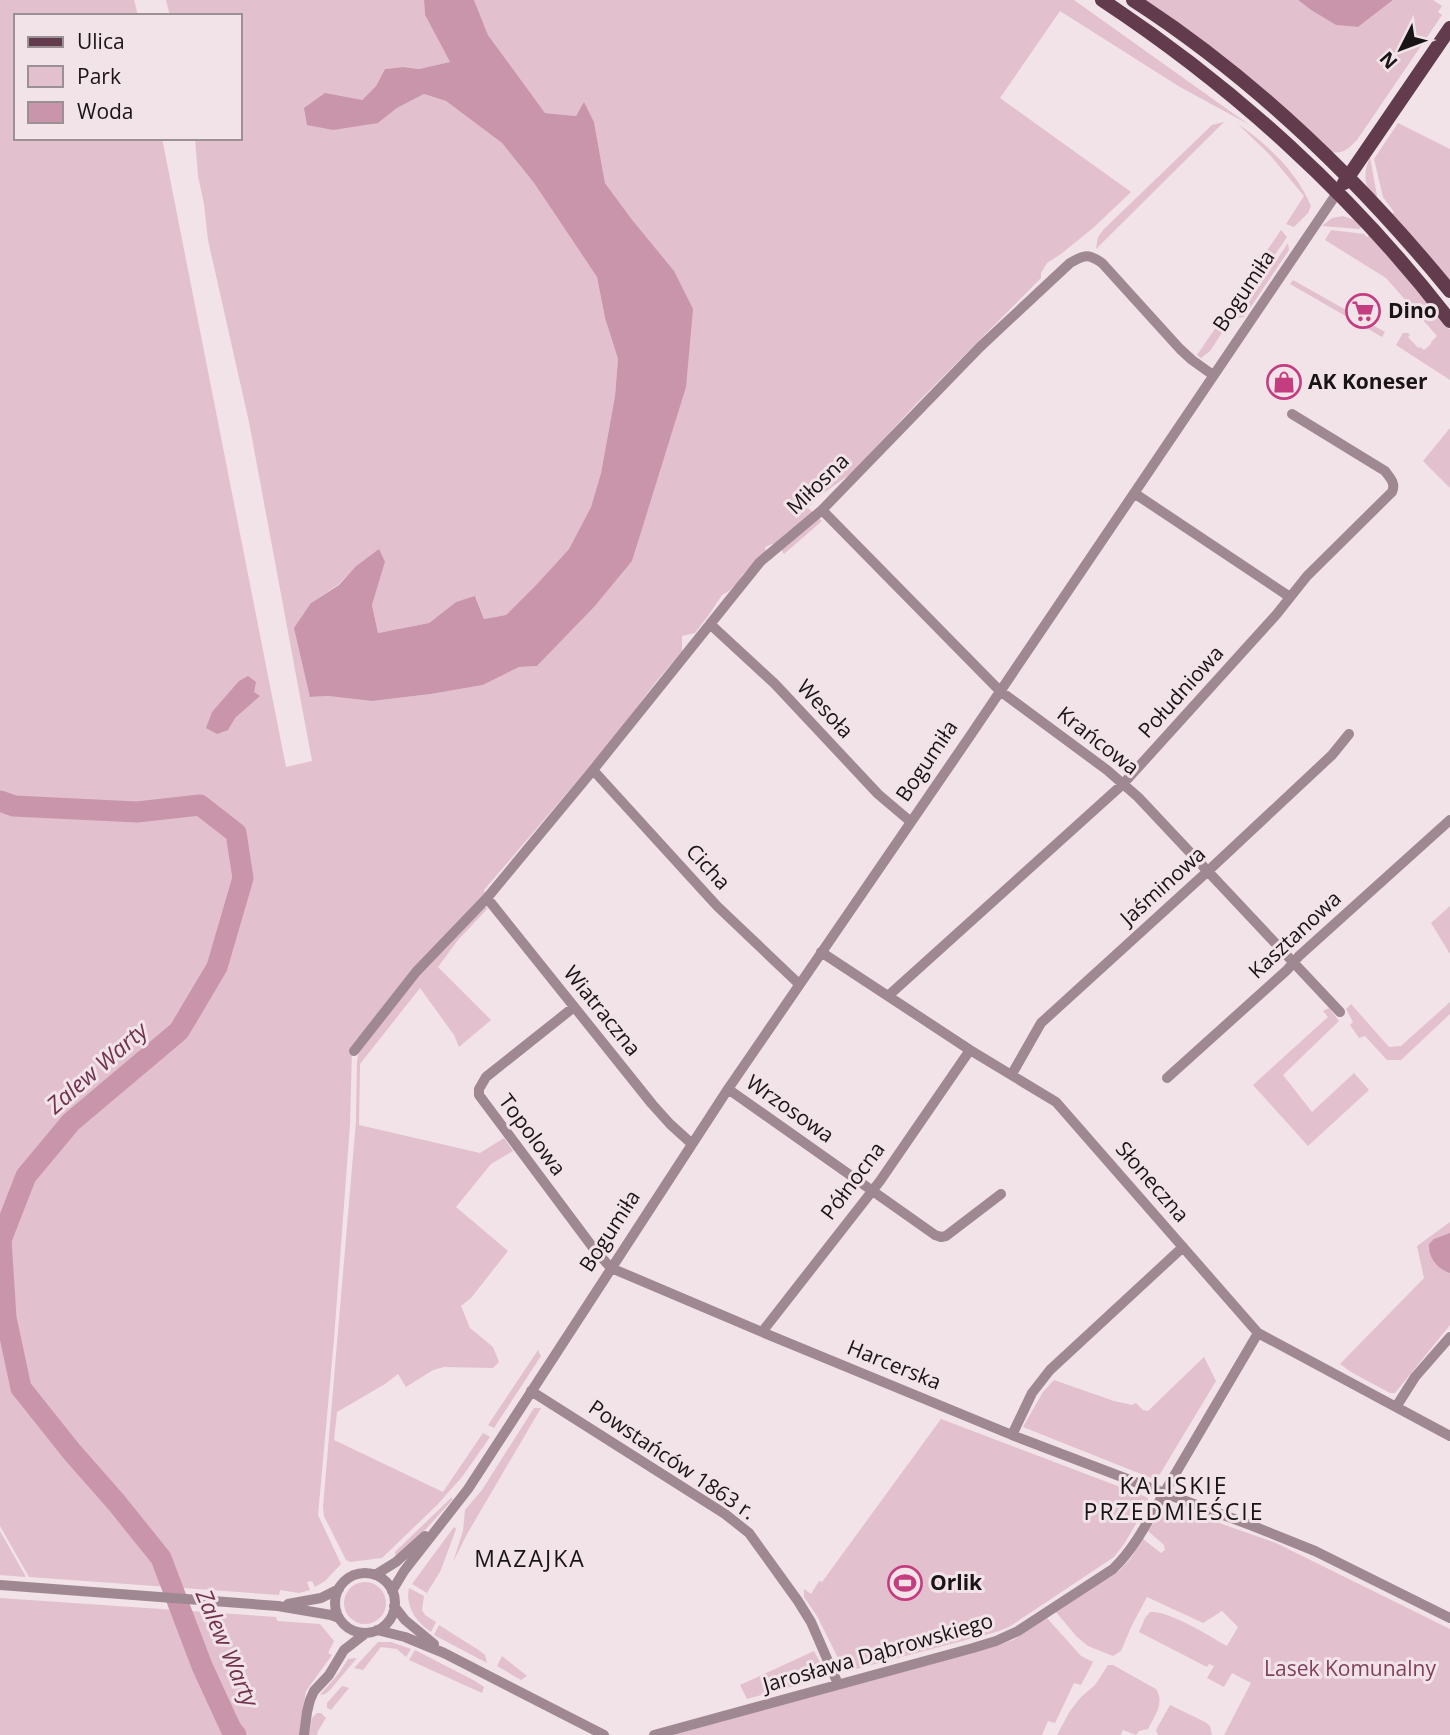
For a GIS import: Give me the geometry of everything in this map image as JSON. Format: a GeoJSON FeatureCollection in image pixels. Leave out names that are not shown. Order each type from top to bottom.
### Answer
{"type":"FeatureCollection","features":[{"type":"Feature","properties":{"kind":"main road"},"geometry":{"type":"LineString","coordinates":[[1102,0],[1190,63],[1282,139],[1386,244],[1450,321]]}},
{"type":"Feature","properties":{"kind":"main road"},"geometry":{"type":"LineString","coordinates":[[1133,0],[1230,71],[1302,132],[1400,232],[1450,291]]}},
{"type":"Feature","properties":{"kind":"main road","name":"Bogumiła"},"geometry":{"type":"LineString","coordinates":[[1337,193],[1450,28]]}},
{"type":"Feature","properties":{"kind":"street","name":"Bogumiła"},"geometry":{"type":"LineString","coordinates":[[392,1591],[404,1571],[468,1489],[728,1089],[1337,193]]}},
{"type":"Feature","properties":{"kind":"street","name":"Miłosna"},"geometry":{"type":"LineString","coordinates":[[354,1051],[416,972],[486,898],[593,770],[760,562],[822,510],[980,348],[1070,263],[1082,256],[1093,256],[1180,349],[1213,374]]}},
{"type":"Feature","properties":{"kind":"street","name":"Południowa"},"geometry":{"type":"LineString","coordinates":[[888,996],[1123,784],[1267,625],[1307,576],[1393,488],[1393,482],[1385,471],[1292,414]]}},
{"type":"Feature","properties":{"kind":"street"},"geometry":{"type":"LineString","coordinates":[[1134,494],[1290,597]]}},
{"type":"Feature","properties":{"kind":"street","name":"Krańcowa"},"geometry":{"type":"LineString","coordinates":[[822,510],[1000,691],[1107,770],[1138,797],[1340,1012]]}},
{"type":"Feature","properties":{"kind":"street","name":"Wesoła"},"geometry":{"type":"LineString","coordinates":[[710,624],[775,684],[878,794],[911,822]]}},
{"type":"Feature","properties":{"kind":"street","name":"Jaśminowa"},"geometry":{"type":"LineString","coordinates":[[1012,1074],[1041,1023],[1208,872],[1332,755],[1349,734]]}},
{"type":"Feature","properties":{"kind":"street","name":"Cicha"},"geometry":{"type":"LineString","coordinates":[[593,770],[717,906],[799,984]]}},
{"type":"Feature","properties":{"kind":"street","name":"Kasztanowa"},"geometry":{"type":"LineString","coordinates":[[1167,1078],[1450,820]]}},
{"type":"Feature","properties":{"kind":"street","name":"Wiatraczna"},"geometry":{"type":"LineString","coordinates":[[486,898],[652,1104],[692,1144]]}},
{"type":"Feature","properties":{"kind":"street","name":"Słoneczna"},"geometry":{"type":"LineString","coordinates":[[821,952],[970,1050],[1056,1102],[1258,1333],[1450,1436]]}},
{"type":"Feature","properties":{"kind":"street","name":"Topolowa"},"geometry":{"type":"LineString","coordinates":[[574,1007],[486,1077],[479,1089],[479,1096],[611,1268]]}},
{"type":"Feature","properties":{"kind":"street","name":"Północna"},"geometry":{"type":"LineString","coordinates":[[762,1332],[872,1191],[970,1050]]}},
{"type":"Feature","properties":{"kind":"street","name":"Wrzosowa"},"geometry":{"type":"LineString","coordinates":[[728,1089],[935,1235],[946,1236],[1001,1194]]}},
{"type":"Feature","properties":{"kind":"street"},"geometry":{"type":"LineString","coordinates":[[1013,1435],[1032,1393],[1050,1370],[1183,1247]]}},
{"type":"Feature","properties":{"kind":"street","name":"Harcerska"},"geometry":{"type":"LineString","coordinates":[[611,1268],[1013,1435],[1164,1493]]}},
{"type":"Feature","properties":{"kind":"street","name":"Jarosława Dąbrowskiego"},"geometry":{"type":"LineString","coordinates":[[654,1735],[996,1642],[1018,1631],[1113,1569],[1132,1547],[1258,1333]]}},
{"type":"Feature","properties":{"kind":"street"},"geometry":{"type":"LineString","coordinates":[[1396,1407],[1416,1377],[1450,1337]]}},
{"type":"Feature","properties":{"kind":"street","name":"Powstańców 1863 r."},"geometry":{"type":"LineString","coordinates":[[531,1391],[725,1514],[749,1533],[811,1622],[838,1684]]}},
{"type":"Feature","properties":{"kind":"street"},"geometry":{"type":"LineString","coordinates":[[1164,1493],[1315,1551],[1450,1618]]}},
{"type":"Feature","properties":{"kind":"street","name":"Bogumiła"},"geometry":{"type":"LineString","coordinates":[[375,1576],[396,1562],[443,1520]]}},
{"type":"Feature","properties":{"kind":"street"},"geometry":{"type":"LineString","coordinates":[[278,1606],[321,1598],[339,1589],[351,1577],[363,1573],[385,1582],[392,1591],[394,1606],[389,1620],[344,1650],[334,1668],[314,1691],[304,1735]]}},
{"type":"Feature","properties":{"kind":"street"},"geometry":{"type":"LineString","coordinates":[[0,1585],[278,1606],[331,1615],[354,1631],[405,1637],[444,1653],[604,1735]]}},
{"type":"Feature","properties":{"kind":"street"},"geometry":{"type":"LineString","coordinates":[[339,1589],[335,1600],[341,1621],[344,1650]]}},
{"type":"Feature","properties":{"kind":"street"},"geometry":{"type":"LineString","coordinates":[[394,1606],[411,1626],[444,1653]]}},
{"type":"Feature","properties":{"kind":"green space"},"geometry":{"type":"Polygon","coordinates":[[[0,0],[134,0],[138,14],[14,14],[14,140],[162,140],[286,767],[312,761],[249,422],[208,240],[195,140],[242,140],[242,14],[170,14],[166,0],[424,0],[425,15],[450,62],[419,69],[385,69],[376,86],[362,100],[378,123],[397,108],[424,94],[446,101],[502,143],[534,183],[597,277],[605,318],[618,359],[615,396],[601,473],[591,507],[569,549],[506,615],[484,619],[476,597],[456,602],[429,623],[378,633],[372,605],[385,562],[355,567],[339,584],[311,603],[310,697],[328,696],[372,701],[431,694],[483,685],[519,667],[537,666],[595,606],[632,561],[649,504],[633,221],[605,183],[594,122],[584,103],[576,116],[545,113],[488,35],[474,0],[1074,0],[1248,124],[1180,87],[1060,11],[1000,98],[1131,192],[1093,228],[1047,263],[1041,278],[915,405],[853,472],[818,497],[808,508],[822,521],[784,554],[778,546],[772,544],[765,547],[766,551],[729,591],[722,595],[695,633],[682,636],[682,651],[612,740],[484,890],[487,898],[352,1051],[350,1124],[318,1515],[341,1564],[325,1581],[315,1587],[312,1581],[307,1582],[310,1590],[299,1593],[280,1590],[279,1595],[29,1577],[0,1526],[0,0]]]}},
{"type":"Feature","properties":{"kind":"green space"},"geometry":{"type":"Polygon","coordinates":[[[1140,0],[1298,0],[1336,25],[1358,27],[1393,0],[1433,0],[1442,6],[1438,12],[1442,15],[1357,140],[1346,150],[1332,152],[1140,0]]]}},
{"type":"Feature","properties":{"kind":"green space"},"geometry":{"type":"Polygon","coordinates":[[[1224,122],[1096,249],[1098,237],[1104,229],[1212,125],[1224,122]]]}},
{"type":"Feature","properties":{"kind":"green space"},"geometry":{"type":"Polygon","coordinates":[[[1398,123],[1450,149],[1450,282],[1392,215],[1394,212],[1383,197],[1374,159],[1398,123]]]}},
{"type":"Feature","properties":{"kind":"green space"},"geometry":{"type":"Polygon","coordinates":[[[1238,124],[1280,160],[1305,194],[1311,206],[1294,227],[1286,224],[1304,196],[1270,155],[1238,124]]]}},
{"type":"Feature","properties":{"kind":"green space"},"geometry":{"type":"Polygon","coordinates":[[[1370,157],[1377,199],[1369,190],[1366,180],[1370,157]]]}},
{"type":"Feature","properties":{"kind":"green space"},"geometry":{"type":"Polygon","coordinates":[[[1343,216],[1358,221],[1363,226],[1359,229],[1322,226],[1332,218],[1343,216]]]}},
{"type":"Feature","properties":{"kind":"green space"},"geometry":{"type":"Polygon","coordinates":[[[1281,230],[1287,237],[1234,315],[1227,310],[1281,230]]]}},
{"type":"Feature","properties":{"kind":"green space"},"geometry":{"type":"Polygon","coordinates":[[[1331,230],[1364,234],[1367,237],[1371,234],[1416,287],[1450,330],[1450,380],[1396,345],[1403,333],[1408,333],[1408,337],[1418,348],[1424,350],[1437,336],[1386,278],[1325,240],[1331,230]]]}},
{"type":"Feature","properties":{"kind":"green space"},"geometry":{"type":"Polygon","coordinates":[[[1288,243],[1289,250],[1244,317],[1238,318],[1288,243]]]}},
{"type":"Feature","properties":{"kind":"green space"},"geometry":{"type":"Polygon","coordinates":[[[1293,280],[1385,332],[1382,337],[1290,284],[1293,280]]]}},
{"type":"Feature","properties":{"kind":"green space"},"geometry":{"type":"Polygon","coordinates":[[[1223,317],[1229,322],[1210,351],[1201,358],[1197,355],[1223,317]]]}},
{"type":"Feature","properties":{"kind":"green space"},"geometry":{"type":"Polygon","coordinates":[[[1450,428],[1450,488],[1423,461],[1450,428]]]}},
{"type":"Feature","properties":{"kind":"green space"},"geometry":{"type":"Polygon","coordinates":[[[1450,906],[1450,954],[1431,923],[1450,906]]]}},
{"type":"Feature","properties":{"kind":"green space"},"geometry":{"type":"Polygon","coordinates":[[[484,907],[488,908],[458,940],[438,967],[491,1020],[459,1047],[454,1035],[420,988],[360,1064],[359,1125],[480,1153],[504,1138],[513,1151],[491,1164],[456,1207],[508,1251],[471,1298],[461,1306],[470,1328],[493,1347],[499,1362],[493,1368],[444,1367],[433,1370],[406,1387],[398,1374],[337,1412],[334,1440],[443,1492],[483,1433],[490,1437],[462,1477],[382,1558],[350,1562],[346,1560],[324,1516],[323,1507],[356,1121],[359,1051],[424,966],[484,907]]]}},
{"type":"Feature","properties":{"kind":"green space"},"geometry":{"type":"Polygon","coordinates":[[[1450,1002],[1450,1014],[1401,1060],[1387,1060],[1365,1036],[1359,1038],[1350,1025],[1353,1022],[1346,1009],[1351,1004],[1389,1047],[1401,1046],[1450,1002]]]}},
{"type":"Feature","properties":{"kind":"green space"},"geometry":{"type":"Polygon","coordinates":[[[1329,1008],[1339,1021],[1283,1075],[1312,1112],[1354,1073],[1369,1090],[1308,1146],[1253,1085],[1328,1017],[1323,1011],[1329,1008]]]}},
{"type":"Feature","properties":{"kind":"green space"},"geometry":{"type":"Polygon","coordinates":[[[1450,1222],[1450,1325],[1395,1393],[1390,1393],[1340,1364],[1424,1278],[1417,1246],[1450,1222]]]}},
{"type":"Feature","properties":{"kind":"green space"},"geometry":{"type":"Polygon","coordinates":[[[538,1350],[541,1356],[494,1428],[488,1425],[538,1350]]]}},
{"type":"Feature","properties":{"kind":"green space"},"geometry":{"type":"Polygon","coordinates":[[[1204,1357],[1216,1381],[1156,1478],[1023,1427],[1043,1392],[1054,1380],[1114,1401],[1132,1405],[1136,1403],[1148,1411],[1204,1357]]]}},
{"type":"Feature","properties":{"kind":"green space"},"geometry":{"type":"Polygon","coordinates":[[[534,1408],[541,1408],[453,1562],[463,1531],[465,1510],[482,1490],[534,1408]]]}},
{"type":"Feature","properties":{"kind":"green space"},"geometry":{"type":"Polygon","coordinates":[[[941,1419],[1144,1496],[1149,1502],[1114,1557],[1009,1627],[845,1672],[817,1616],[804,1597],[804,1589],[811,1594],[819,1581],[822,1582],[941,1419]]]}},
{"type":"Feature","properties":{"kind":"green space"},"geometry":{"type":"Polygon","coordinates":[[[453,1499],[427,1528],[396,1556],[395,1552],[453,1499]]]}},
{"type":"Feature","properties":{"kind":"green space","name":"Lasek Komunalny"},"geometry":{"type":"Polygon","coordinates":[[[1174,1507],[1276,1543],[1450,1629],[1450,1735],[1224,1735],[1251,1683],[1232,1673],[1224,1687],[1207,1678],[1214,1666],[1209,1664],[1207,1667],[1139,1632],[1150,1612],[1158,1612],[1189,1624],[1227,1646],[1238,1627],[1222,1611],[1203,1623],[1147,1597],[1121,1651],[1113,1656],[1088,1646],[1077,1637],[1056,1612],[1120,1570],[1143,1539],[1161,1553],[1165,1550],[1164,1545],[1148,1531],[1156,1520],[1159,1521],[1167,1510],[1174,1507]]]}},
{"type":"Feature","properties":{"kind":"green space"},"geometry":{"type":"Polygon","coordinates":[[[454,1527],[456,1529],[441,1570],[427,1593],[412,1584],[454,1527]]]}},
{"type":"Feature","properties":{"kind":"green space"},"geometry":{"type":"Polygon","coordinates":[[[0,1531],[26,1577],[0,1575],[0,1531]]]}},
{"type":"Feature","properties":{"kind":"green space"},"geometry":{"type":"Polygon","coordinates":[[[365,1582],[379,1589],[386,1603],[379,1617],[365,1624],[351,1617],[344,1603],[351,1589],[365,1582]]]}},
{"type":"Feature","properties":{"kind":"green space"},"geometry":{"type":"Polygon","coordinates":[[[409,1588],[424,1596],[422,1610],[436,1622],[431,1632],[410,1607],[409,1588]]]}},
{"type":"Feature","properties":{"kind":"green space"},"geometry":{"type":"Polygon","coordinates":[[[0,1598],[276,1617],[277,1621],[320,1624],[334,1641],[328,1653],[332,1655],[306,1691],[299,1735],[0,1735],[0,1598]]]}},
{"type":"Feature","properties":{"kind":"green space"},"geometry":{"type":"Polygon","coordinates":[[[1047,1618],[1081,1656],[1093,1662],[1081,1685],[1074,1683],[1055,1723],[1048,1721],[1042,1735],[673,1735],[989,1648],[1013,1640],[1047,1618]]]}},
{"type":"Feature","properties":{"kind":"green space"},"geometry":{"type":"Polygon","coordinates":[[[439,1625],[480,1651],[485,1655],[487,1663],[434,1635],[439,1625]]]}},
{"type":"Feature","properties":{"kind":"green space"},"geometry":{"type":"Polygon","coordinates":[[[378,1642],[391,1642],[411,1649],[406,1657],[397,1649],[381,1647],[363,1670],[354,1668],[378,1642]]]}},
{"type":"Feature","properties":{"kind":"green space"},"geometry":{"type":"Polygon","coordinates":[[[415,1650],[475,1681],[484,1687],[482,1693],[409,1660],[415,1650]]]}},
{"type":"Feature","properties":{"kind":"green space"},"geometry":{"type":"Polygon","coordinates":[[[814,1651],[822,1668],[823,1678],[747,1699],[740,1685],[814,1651]]]}},
{"type":"Feature","properties":{"kind":"green space"},"geometry":{"type":"Polygon","coordinates":[[[502,1656],[527,1676],[521,1680],[497,1666],[502,1656]]]}},
{"type":"Feature","properties":{"kind":"green space"},"geometry":{"type":"Polygon","coordinates":[[[357,1658],[330,1690],[320,1695],[348,1659],[357,1658]]]}},
{"type":"Feature","properties":{"kind":"green space"},"geometry":{"type":"Polygon","coordinates":[[[1108,1665],[1113,1665],[1156,1689],[1159,1704],[1148,1729],[1139,1731],[1136,1735],[1123,1730],[1121,1735],[1057,1735],[1070,1711],[1095,1685],[1108,1665]]]}},
{"type":"Feature","properties":{"kind":"green space"},"geometry":{"type":"Polygon","coordinates":[[[342,1686],[349,1688],[331,1710],[327,1708],[327,1703],[342,1686]]]}},
{"type":"Feature","properties":{"kind":"green space"},"geometry":{"type":"Polygon","coordinates":[[[1170,1705],[1205,1722],[1210,1726],[1212,1735],[1158,1735],[1156,1730],[1170,1705]]]}},
{"type":"Feature","properties":{"kind":"green space"},"geometry":{"type":"Polygon","coordinates":[[[317,1713],[326,1718],[317,1735],[309,1735],[312,1718],[317,1713]]]}},
{"type":"Feature","properties":{"kind":"water"},"geometry":{"type":"Polygon","coordinates":[[[424,0],[474,0],[488,35],[545,113],[576,116],[584,102],[594,122],[605,183],[674,271],[693,309],[686,387],[632,561],[595,606],[537,666],[519,667],[483,685],[431,694],[372,701],[328,696],[310,697],[294,628],[311,603],[339,585],[355,567],[379,549],[385,562],[372,605],[378,633],[429,623],[456,602],[475,596],[484,619],[506,615],[569,549],[591,507],[601,473],[615,396],[618,359],[605,318],[597,277],[534,183],[502,143],[446,101],[424,94],[397,108],[378,123],[333,130],[307,125],[304,108],[325,93],[362,100],[376,86],[385,69],[419,69],[450,62],[425,15],[424,0]]]}},
{"type":"Feature","properties":{"kind":"water"},"geometry":{"type":"Polygon","coordinates":[[[1298,0],[1393,0],[1358,27],[1336,25],[1298,0]]]}},
{"type":"Feature","properties":{"kind":"water"},"geometry":{"type":"Polygon","coordinates":[[[248,676],[256,682],[254,692],[260,696],[235,718],[228,730],[217,734],[206,728],[212,712],[239,681],[248,676]]]}},
{"type":"Feature","properties":{"kind":"water"},"geometry":{"type":"Polygon","coordinates":[[[1450,1233],[1450,1273],[1434,1262],[1429,1244],[1434,1239],[1450,1233]]]}},
{"type":"Feature","properties":{"kind":"waterway","name":"Zalew Warty"},"geometry":{"type":"LineString","coordinates":[[0,801],[14,806],[137,812],[200,805],[236,833],[243,878],[217,967],[179,1031],[71,1122],[26,1176],[1,1240],[6,1318],[21,1388],[161,1558],[202,1666],[236,1735]]}},
{"type":"Feature","properties":{"kind":"place","name":"Dino"},"geometry":{"type":"Point","coordinates":[1363,311]}},
{"type":"Feature","properties":{"kind":"place","name":"AK Koneser"},"geometry":{"type":"Point","coordinates":[1284,382]}},
{"type":"Feature","properties":{"kind":"place","name":"Orlik"},"geometry":{"type":"Point","coordinates":[905,1583]}},
{"type":"Feature","properties":{"kind":"district","name":"KALISKIE PRZEDMIEŚCIE"},"geometry":{"type":"Point","coordinates":[1174,1499]}},
{"type":"Feature","properties":{"kind":"district","name":"MAZAJKA"},"geometry":{"type":"Point","coordinates":[530,1559]}}]}
